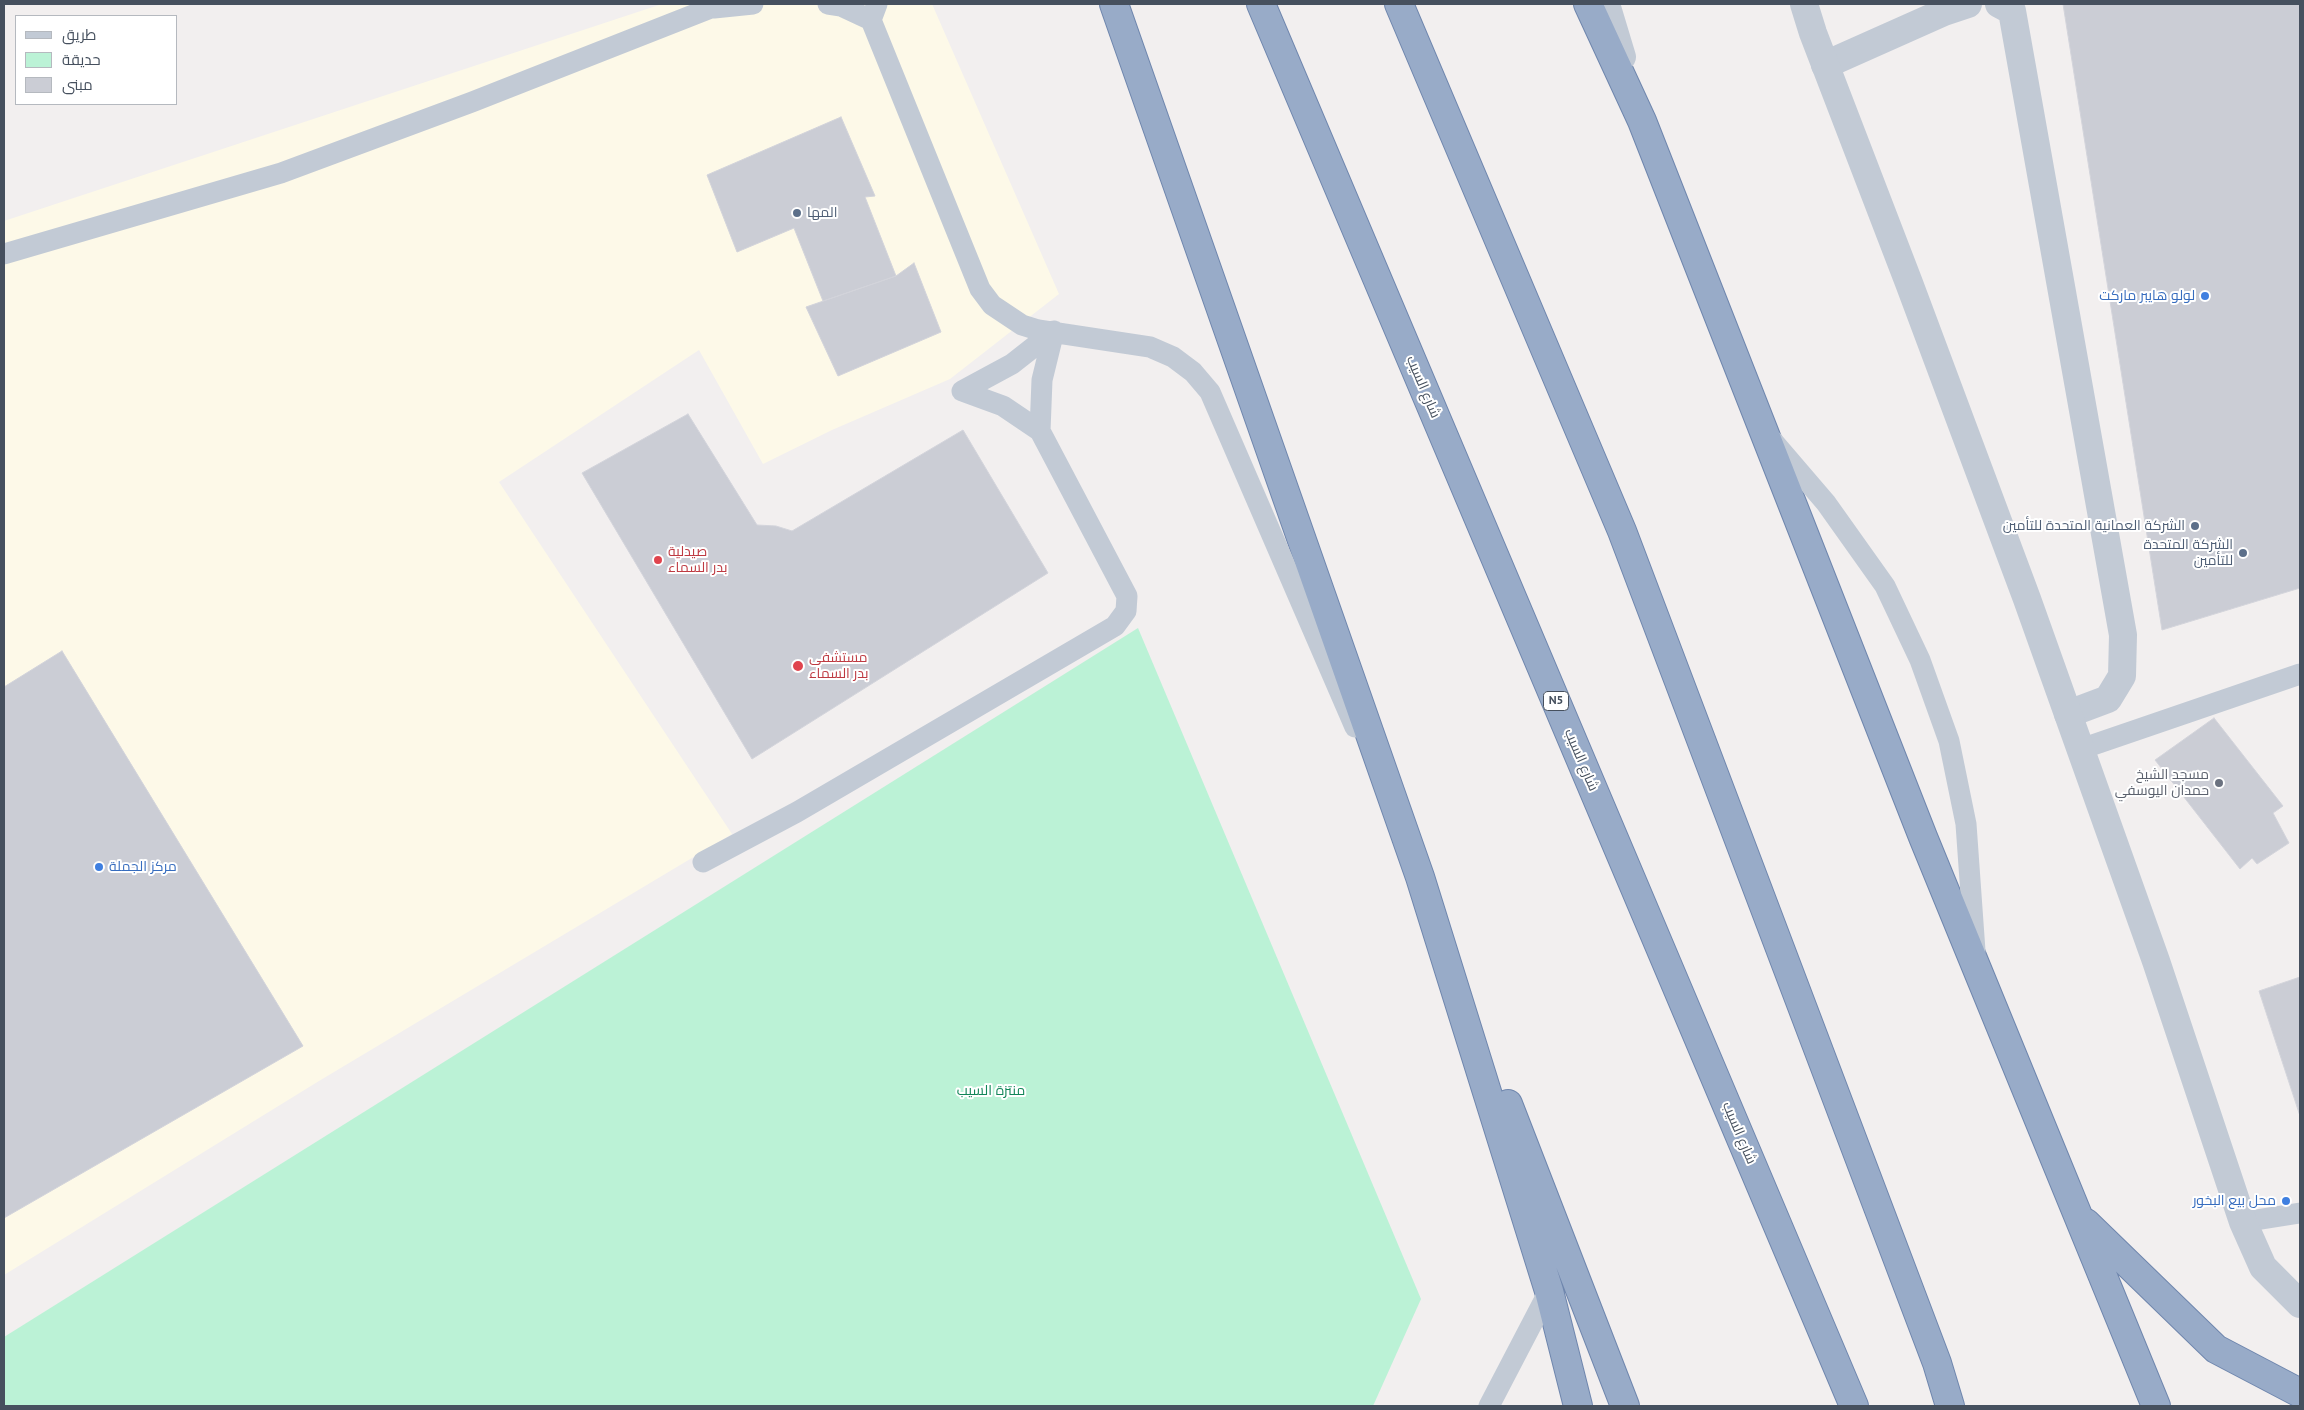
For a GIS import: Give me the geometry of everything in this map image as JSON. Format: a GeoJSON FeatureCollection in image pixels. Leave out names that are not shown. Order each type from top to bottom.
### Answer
{"type":"FeatureCollection","features":[{"type":"Feature","properties":{"kind":"highway"},"geometry":{"type":"LineString","coordinates":[[1114,4],[1420,877],[1625,1406]]}},
{"type":"Feature","properties":{"kind":"highway","name":"شارع السيب"},"geometry":{"type":"LineString","coordinates":[[1261,4],[1853,1402]]}},
{"type":"Feature","properties":{"kind":"highway"},"geometry":{"type":"LineString","coordinates":[[1399,4],[1622,531],[1937,1363],[1950,1406]]}},
{"type":"Feature","properties":{"kind":"highway"},"geometry":{"type":"LineString","coordinates":[[1588,4],[1642,121],[1976,969],[2156,1406]]}},
{"type":"Feature","properties":{"kind":"highway"},"geometry":{"type":"LineString","coordinates":[[1420,877],[1548,1291],[1578,1406]]}},
{"type":"Feature","properties":{"kind":"highway"},"geometry":{"type":"LineString","coordinates":[[2078,1215],[2216,1350],[2300,1393]]}},
{"type":"Feature","properties":{"kind":"street"},"geometry":{"type":"LineString","coordinates":[[1606,4],[1642,121]]}},
{"type":"Feature","properties":{"kind":"street"},"geometry":{"type":"LineString","coordinates":[[1804,4],[1825,65],[1916,301],[2068,714],[2156,961],[2243,1222],[2263,1267],[2300,1304]]}},
{"type":"Feature","properties":{"kind":"street"},"geometry":{"type":"LineString","coordinates":[[1825,65],[1944,12],[1968,4]]}},
{"type":"Feature","properties":{"kind":"street"},"geometry":{"type":"LineString","coordinates":[[1999,4],[2012,11],[2123,635],[2122,676],[2108,699],[2068,714]]}},
{"type":"Feature","properties":{"kind":"lane"},"geometry":{"type":"LineString","coordinates":[[4,254],[281,173],[717,6],[753,4]]}},
{"type":"Feature","properties":{"kind":"lane"},"geometry":{"type":"LineString","coordinates":[[828,4],[874,12],[980,289],[992,305],[1008,318],[1022,325],[1150,346],[1172,357],[1193,372],[1210,392],[1420,877]]}},
{"type":"Feature","properties":{"kind":"lane"},"geometry":{"type":"LineString","coordinates":[[1040,431],[1042,380],[1054,331]]}},
{"type":"Feature","properties":{"kind":"lane"},"geometry":{"type":"LineString","coordinates":[[703,862],[797,812],[1115,626],[1126,611],[1127,596],[1040,431],[1004,406],[962,391],[1012,364],[1054,331]]}},
{"type":"Feature","properties":{"kind":"lane"},"geometry":{"type":"LineString","coordinates":[[1762,429],[1826,503],[1885,586],[1920,660],[1949,741],[1966,824],[1976,969]]}},
{"type":"Feature","properties":{"kind":"lane"},"geometry":{"type":"LineString","coordinates":[[2080,749],[2300,674]]}},
{"type":"Feature","properties":{"kind":"lane"},"geometry":{"type":"LineString","coordinates":[[2243,1222],[2300,1213]]}},
{"type":"Feature","properties":{"kind":"lane"},"geometry":{"type":"LineString","coordinates":[[1489,1406],[1548,1291]]}},
{"type":"Feature","properties":{"kind":"shaded area"},"geometry":{"type":"Polygon","coordinates":[[[662,4],[932,4],[1059,294],[950,379],[832,430],[763,464],[699,350],[499,482],[732,834],[319,1081],[4,1275],[4,221],[662,4]]]}},
{"type":"Feature","properties":{"kind":"green space","name":"منتزة السيب"},"geometry":{"type":"Polygon","coordinates":[[[1138,628],[1421,1299],[1373,1406],[4,1406],[4,1337],[1138,628]]]}},
{"type":"Feature","properties":{"kind":"building","name":"لولو هايبر ماركت"},"geometry":{"type":"Polygon","coordinates":[[[2063,4],[2300,4],[2300,588],[2162,630],[2063,4]]]}},
{"type":"Feature","properties":{"kind":"building","name":"المها"},"geometry":{"type":"Polygon","coordinates":[[[841,117],[875,196],[865,197],[896,276],[823,301],[794,228],[737,252],[707,175],[841,117]]]}},
{"type":"Feature","properties":{"kind":"building"},"geometry":{"type":"Polygon","coordinates":[[[914,263],[941,332],[838,376],[806,307],[896,276],[914,263]]]}},
{"type":"Feature","properties":{"kind":"building","name":"مستشفى بدر السماء"},"geometry":{"type":"Polygon","coordinates":[[[688,414],[757,525],[776,526],[792,531],[963,430],[1048,573],[752,759],[582,473],[688,414]]]}},
{"type":"Feature","properties":{"kind":"building","name":"مركز الجملة"},"geometry":{"type":"Polygon","coordinates":[[[62,651],[303,1046],[4,1218],[4,687],[62,651]]]}},
{"type":"Feature","properties":{"kind":"building","name":"مسجد الشيخ حمدان اليوسفي"},"geometry":{"type":"Polygon","coordinates":[[[2214,718],[2283,806],[2273,813],[2289,843],[2257,864],[2252,858],[2240,869],[2155,760],[2214,718]]]}},
{"type":"Feature","properties":{"kind":"building"},"geometry":{"type":"Polygon","coordinates":[[[2300,977],[2300,1116],[2259,991],[2300,977]]]}},
{"type":"Feature","properties":{"kind":"place","name":"المها"},"geometry":{"type":"Point","coordinates":[797,213]}},
{"type":"Feature","properties":{"kind":"place","name":"لولو هايبر ماركت"},"geometry":{"type":"Point","coordinates":[2205,296]}},
{"type":"Feature","properties":{"kind":"place","name":"الشركة العمانية المتحدة للتأمين"},"geometry":{"type":"Point","coordinates":[2195,526]}},
{"type":"Feature","properties":{"kind":"place","name":"الشركة المتحدة للتأمين"},"geometry":{"type":"Point","coordinates":[2243,553]}},
{"type":"Feature","properties":{"kind":"place","name":"صيدلية بدر السماء"},"geometry":{"type":"Point","coordinates":[658,560]}},
{"type":"Feature","properties":{"kind":"place","name":"مستشفى بدر السماء"},"geometry":{"type":"Point","coordinates":[798,666]}},
{"type":"Feature","properties":{"kind":"place","name":"مسجد الشيخ حمدان اليوسفي"},"geometry":{"type":"Point","coordinates":[2219,783]}},
{"type":"Feature","properties":{"kind":"place","name":"مركز الجملة"},"geometry":{"type":"Point","coordinates":[99,867]}},
{"type":"Feature","properties":{"kind":"place","name":"محل بيع البخور"},"geometry":{"type":"Point","coordinates":[2286,1201]}}]}
